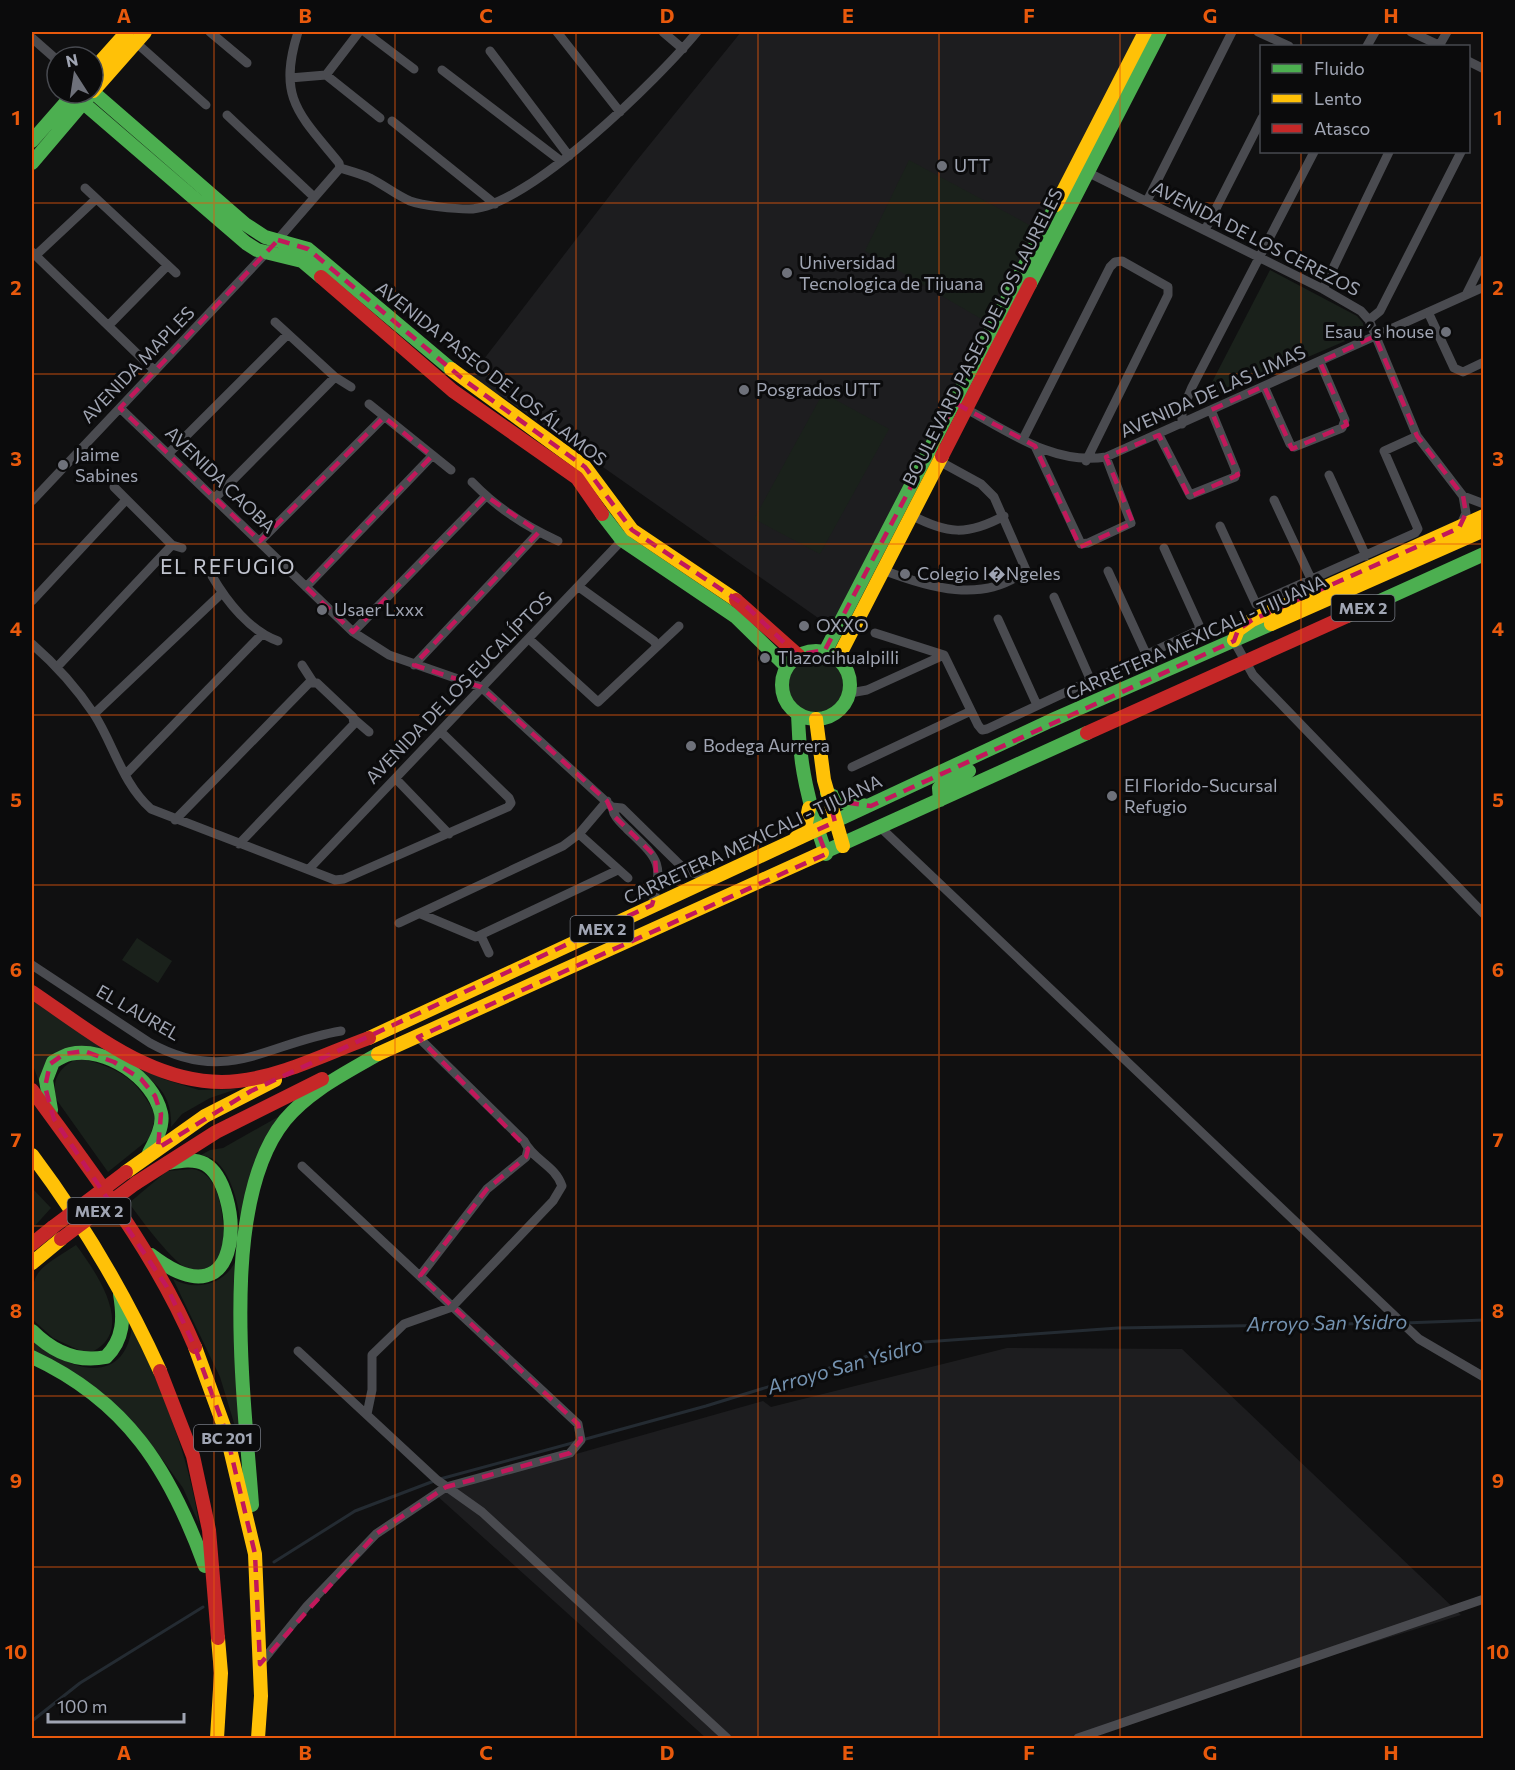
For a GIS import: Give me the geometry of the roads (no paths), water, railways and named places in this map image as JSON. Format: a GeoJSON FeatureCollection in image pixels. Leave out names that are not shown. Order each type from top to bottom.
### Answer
{"type":"FeatureCollection","features":[{"type":"Feature","properties":{"kind":"main road","name":"BOULEVARD PASEO DE LOS LAURELES"},"geometry":{"type":"LineString","coordinates":[[831,655],[883,570],[939,461],[961,405],[1075,166],[1145,32]]}},
{"type":"Feature","properties":{"kind":"main road","name":"BOULEVARD PASEO DE LOS LAURELES"},"geometry":{"type":"LineString","coordinates":[[831,655],[961,405],[1089,173],[1160,32]]}},
{"type":"Feature","properties":{"kind":"main road"},"geometry":{"type":"LineString","coordinates":[[105,58],[130,34]]}},
{"type":"Feature","properties":{"kind":"main road"},"geometry":{"type":"LineString","coordinates":[[105,67],[130,34]]}},
{"type":"Feature","properties":{"kind":"main road"},"geometry":{"type":"LineString","coordinates":[[34,132],[70,105]]}},
{"type":"Feature","properties":{"kind":"main road"},"geometry":{"type":"LineString","coordinates":[[32,163],[76,105]]}},
{"type":"Feature","properties":{"kind":"main road","name":"AVENIDA PASEO DE LOS ÁLAMOS"},"geometry":{"type":"LineString","coordinates":[[96,105],[246,243],[267,252],[302,261],[453,391],[577,478],[586,487],[611,529],[627,535],[746,606],[799,656]]}},
{"type":"Feature","properties":{"kind":"main road","name":"AVENIDA PASEO DE LOS ÁLAMOS"},"geometry":{"type":"LineString","coordinates":[[98,105],[245,224],[265,237],[308,249],[464,380],[594,474],[619,516],[627,535],[736,618],[787,667]]}},
{"type":"Feature","properties":{"kind":"main road"},"geometry":{"type":"LineString","coordinates":[[1234,641],[1238,630],[1252,620],[1484,516]]}},
{"type":"Feature","properties":{"kind":"main road","name":"CARRETERA MEXICALI - TIJUANA"},"geometry":{"type":"LineString","coordinates":[[32,1244],[43,1233],[147,1156],[205,1116],[251,1091],[1010,740],[1484,530]]}},
{"type":"Feature","properties":{"kind":"main road","name":"MEX 2"},"geometry":{"type":"LineString","coordinates":[[32,1263],[165,1163],[261,1107],[826,854],[1243,661],[1484,554]]}},
{"type":"Feature","properties":{"kind":"main road"},"geometry":{"type":"LineString","coordinates":[[811,651],[831,655],[849,674],[850,693],[846,701],[834,714],[816,719],[798,714],[784,698],[782,687],[787,667],[799,656],[811,651]]}},
{"type":"Feature","properties":{"kind":"main road"},"geometry":{"type":"LineString","coordinates":[[798,714],[799,754],[809,808],[826,854]]}},
{"type":"Feature","properties":{"kind":"main road"},"geometry":{"type":"LineString","coordinates":[[816,719],[827,793],[843,846]]}},
{"type":"Feature","properties":{"kind":"main road"},"geometry":{"type":"LineString","coordinates":[[940,800],[939,788],[942,784],[1002,754],[1010,740]]}},
{"type":"Feature","properties":{"kind":"main road"},"geometry":{"type":"LineString","coordinates":[[827,793],[846,803],[871,806]]}},
{"type":"Feature","properties":{"kind":"main road"},"geometry":{"type":"LineString","coordinates":[[792,842],[805,828],[809,808]]}},
{"type":"Feature","properties":{"kind":"main road"},"geometry":{"type":"LineString","coordinates":[[32,992],[146,1064],[192,1081],[225,1082],[254,1078],[369,1038]]}},
{"type":"Feature","properties":{"kind":"main road"},"geometry":{"type":"LineString","coordinates":[[54,1119],[45,1087],[46,1071],[50,1064],[64,1054],[96,1053],[131,1071],[155,1096],[161,1114],[160,1123],[147,1156]]}},
{"type":"Feature","properties":{"kind":"main road"},"geometry":{"type":"LineString","coordinates":[[255,1554],[242,1340],[245,1237],[253,1185],[265,1150],[295,1109],[311,1096],[378,1054]]}},
{"type":"Feature","properties":{"kind":"main road","name":"BC 201"},"geometry":{"type":"LineString","coordinates":[[32,1090],[146,1250],[194,1345],[226,1432],[255,1554],[260,1664],[256,1735]]}},
{"type":"Feature","properties":{"kind":"main road","name":"BC 201"},"geometry":{"type":"LineString","coordinates":[[32,1155],[56,1187],[118,1284],[160,1370],[193,1456],[209,1530],[221,1673],[217,1738]]}},
{"type":"Feature","properties":{"kind":"main road"},"geometry":{"type":"LineString","coordinates":[[146,1250],[174,1271],[191,1277],[214,1272],[225,1261],[231,1247],[227,1205],[222,1185],[212,1168],[195,1161],[165,1163]]}},
{"type":"Feature","properties":{"kind":"main road"},"geometry":{"type":"LineString","coordinates":[[32,1167],[56,1187]]}},
{"type":"Feature","properties":{"kind":"main road"},"geometry":{"type":"LineString","coordinates":[[32,1330],[53,1348],[78,1359],[89,1361],[106,1357],[117,1347],[122,1333],[118,1284]]}},
{"type":"Feature","properties":{"kind":"main road"},"geometry":{"type":"LineString","coordinates":[[32,1357],[63,1371],[93,1392],[156,1462],[185,1510],[212,1586]]}},
{"type":"Feature","properties":{"kind":"main road"},"geometry":{"type":"LineString","coordinates":[[220,1707],[224,1730],[229,1738]]}},
{"type":"Feature","properties":{"kind":"street"},"geometry":{"type":"LineString","coordinates":[[210,32],[247,63]]}},
{"type":"Feature","properties":{"kind":"street"},"geometry":{"type":"LineString","coordinates":[[298,32],[290,59],[291,92],[299,112],[340,168],[369,177],[412,201],[470,209],[495,204],[565,158],[620,112],[697,32]]}},
{"type":"Feature","properties":{"kind":"street"},"geometry":{"type":"LineString","coordinates":[[326,75],[359,32]]}},
{"type":"Feature","properties":{"kind":"street"},"geometry":{"type":"LineString","coordinates":[[365,32],[414,69]]}},
{"type":"Feature","properties":{"kind":"street"},"geometry":{"type":"LineString","coordinates":[[557,32],[620,112]]}},
{"type":"Feature","properties":{"kind":"street"},"geometry":{"type":"LineString","coordinates":[[663,32],[683,49]]}},
{"type":"Feature","properties":{"kind":"street"},"geometry":{"type":"LineString","coordinates":[[1147,201],[1232,32]]}},
{"type":"Feature","properties":{"kind":"street"},"geometry":{"type":"LineString","coordinates":[[1258,32],[1287,45]]}},
{"type":"Feature","properties":{"kind":"street"},"geometry":{"type":"LineString","coordinates":[[1411,32],[1438,45]]}},
{"type":"Feature","properties":{"kind":"street"},"geometry":{"type":"LineString","coordinates":[[130,34],[206,105]]}},
{"type":"Feature","properties":{"kind":"street"},"geometry":{"type":"LineString","coordinates":[[32,38],[45,49]]}},
{"type":"Feature","properties":{"kind":"street"},"geometry":{"type":"LineString","coordinates":[[490,51],[565,158]]}},
{"type":"Feature","properties":{"kind":"street"},"geometry":{"type":"LineString","coordinates":[[1470,62],[1484,69]]}},
{"type":"Feature","properties":{"kind":"street"},"geometry":{"type":"LineString","coordinates":[[442,70],[565,158]]}},
{"type":"Feature","properties":{"kind":"street"},"geometry":{"type":"LineString","coordinates":[[290,78],[326,75],[380,118]]}},
{"type":"Feature","properties":{"kind":"street"},"geometry":{"type":"LineString","coordinates":[[227,115],[314,197]]}},
{"type":"Feature","properties":{"kind":"street"},"geometry":{"type":"LineString","coordinates":[[392,122],[495,204]]}},
{"type":"Feature","properties":{"kind":"street"},"geometry":{"type":"LineString","coordinates":[[1205,230],[1260,122]]}},
{"type":"Feature","properties":{"kind":"street"},"geometry":{"type":"LineString","coordinates":[[1182,424],[1182,411],[1192,387],[1313,153]]}},
{"type":"Feature","properties":{"kind":"street"},"geometry":{"type":"LineString","coordinates":[[1323,289],[1389,153]]}},
{"type":"Feature","properties":{"kind":"street"},"geometry":{"type":"LineString","coordinates":[[1369,320],[1380,311],[1460,153]]}},
{"type":"Feature","properties":{"kind":"street","name":"AVENIDA DE LOS CEREZOS"},"geometry":{"type":"LineString","coordinates":[[1075,166],[1260,257],[1361,310],[1369,320],[1417,436],[1463,496]]}},
{"type":"Feature","properties":{"kind":"street","name":"AVENIDA MAPLES"},"geometry":{"type":"LineString","coordinates":[[32,501],[267,252],[340,168]]}},
{"type":"Feature","properties":{"kind":"street"},"geometry":{"type":"LineString","coordinates":[[85,188],[176,273]]}},
{"type":"Feature","properties":{"kind":"street"},"geometry":{"type":"LineString","coordinates":[[96,199],[33,254],[155,371]]}},
{"type":"Feature","properties":{"kind":"street"},"geometry":{"type":"LineString","coordinates":[[1466,295],[1484,259]]}},
{"type":"Feature","properties":{"kind":"street"},"geometry":{"type":"LineString","coordinates":[[1023,439],[1110,267],[1115,262],[1122,261],[1162,282],[1168,287],[1168,295],[1086,461]]}},
{"type":"Feature","properties":{"kind":"street"},"geometry":{"type":"LineString","coordinates":[[109,325],[167,266]]}},
{"type":"Feature","properties":{"kind":"street","name":"AVENIDA DE LAS LIMAS"},"geometry":{"type":"LineString","coordinates":[[961,405],[1055,455],[1086,461],[1106,457],[1160,435],[1466,295],[1483,290]]}},
{"type":"Feature","properties":{"kind":"street"},"geometry":{"type":"LineString","coordinates":[[1428,312],[1455,368],[1463,372],[1484,362]]}},
{"type":"Feature","properties":{"kind":"street"},"geometry":{"type":"LineString","coordinates":[[275,322],[335,377],[351,387]]}},
{"type":"Feature","properties":{"kind":"street"},"geometry":{"type":"LineString","coordinates":[[169,453],[287,335]]}},
{"type":"Feature","properties":{"kind":"street"},"geometry":{"type":"LineString","coordinates":[[1264,386],[1290,444],[1294,447],[1342,428],[1345,420],[1320,362]]}},
{"type":"Feature","properties":{"kind":"street"},"geometry":{"type":"LineString","coordinates":[[215,498],[335,377]]}},
{"type":"Feature","properties":{"kind":"street"},"geometry":{"type":"LineString","coordinates":[[369,404],[451,470]]}},
{"type":"Feature","properties":{"kind":"street","name":"AVENIDA CAOBA"},"geometry":{"type":"LineString","coordinates":[[120,408],[353,632],[389,655],[481,687],[609,804]]}},
{"type":"Feature","properties":{"kind":"street"},"geometry":{"type":"LineString","coordinates":[[1160,435],[1190,495],[1235,477],[1236,471],[1211,410]]}},
{"type":"Feature","properties":{"kind":"street"},"geometry":{"type":"LineString","coordinates":[[260,541],[384,417]]}},
{"type":"Feature","properties":{"kind":"street"},"geometry":{"type":"LineString","coordinates":[[1220,526],[1256,604],[1312,581],[1415,533],[1418,529],[1384,451],[1417,436]]}},
{"type":"Feature","properties":{"kind":"street"},"geometry":{"type":"LineString","coordinates":[[1035,446],[1081,544],[1131,523],[1106,457]]}},
{"type":"Feature","properties":{"kind":"street"},"geometry":{"type":"LineString","coordinates":[[306,587],[432,456]]}},
{"type":"Feature","properties":{"kind":"street"},"geometry":{"type":"LineString","coordinates":[[883,570],[925,586],[961,591],[997,585],[1026,570],[1004,516],[989,491],[939,461]]}},
{"type":"Feature","properties":{"kind":"street"},"geometry":{"type":"LineString","coordinates":[[1329,476],[1366,556]]}},
{"type":"Feature","properties":{"kind":"street"},"geometry":{"type":"LineString","coordinates":[[472,482],[486,496],[539,532],[558,541]]}},
{"type":"Feature","properties":{"kind":"street"},"geometry":{"type":"LineString","coordinates":[[58,666],[177,547],[114,487]]}},
{"type":"Feature","properties":{"kind":"street"},"geometry":{"type":"LineString","coordinates":[[353,632],[486,496]]}},
{"type":"Feature","properties":{"kind":"street"},"geometry":{"type":"LineString","coordinates":[[1463,496],[1484,504]]}},
{"type":"Feature","properties":{"kind":"street"},"geometry":{"type":"LineString","coordinates":[[1460,528],[1466,513],[1463,496]]}},
{"type":"Feature","properties":{"kind":"street"},"geometry":{"type":"LineString","coordinates":[[32,601],[126,500]]}},
{"type":"Feature","properties":{"kind":"street"},"geometry":{"type":"LineString","coordinates":[[1274,500],[1312,581]]}},
{"type":"Feature","properties":{"kind":"street"},"geometry":{"type":"LineString","coordinates":[[911,515],[932,526],[950,531],[969,530],[1004,516]]}},
{"type":"Feature","properties":{"kind":"street"},"geometry":{"type":"LineString","coordinates":[[414,665],[539,532]]}},
{"type":"Feature","properties":{"kind":"street","name":"AVENIDA DE LOS EUCALÍPTOS"},"geometry":{"type":"LineString","coordinates":[[309,869],[627,535]]}},
{"type":"Feature","properties":{"kind":"street"},"geometry":{"type":"LineString","coordinates":[[875,633],[944,655],[982,730],[1147,656],[1199,630],[1199,625],[1164,548]]}},
{"type":"Feature","properties":{"kind":"street"},"geometry":{"type":"LineString","coordinates":[[1108,572],[1147,656]]}},
{"type":"Feature","properties":{"kind":"street"},"geometry":{"type":"LineString","coordinates":[[212,576],[222,593],[261,635],[278,641]]}},
{"type":"Feature","properties":{"kind":"street"},"geometry":{"type":"LineString","coordinates":[[579,587],[654,641],[656,645]]}},
{"type":"Feature","properties":{"kind":"street"},"geometry":{"type":"LineString","coordinates":[[94,714],[222,593]]}},
{"type":"Feature","properties":{"kind":"street"},"geometry":{"type":"LineString","coordinates":[[1054,597],[1091,681]]}},
{"type":"Feature","properties":{"kind":"street"},"geometry":{"type":"LineString","coordinates":[[998,619],[1037,705]]}},
{"type":"Feature","properties":{"kind":"street"},"geometry":{"type":"LineString","coordinates":[[529,639],[598,702],[602,701],[656,645],[679,626]]}},
{"type":"Feature","properties":{"kind":"street"},"geometry":{"type":"LineString","coordinates":[[125,775],[261,635]]}},
{"type":"Feature","properties":{"kind":"street"},"geometry":{"type":"LineString","coordinates":[[1234,641],[1243,661],[1253,675],[1484,914]]}},
{"type":"Feature","properties":{"kind":"street"},"geometry":{"type":"LineString","coordinates":[[32,644],[58,666],[94,714],[125,775],[140,800],[151,809],[334,880],[344,879],[448,834],[508,807],[511,803],[441,732]]}},
{"type":"Feature","properties":{"kind":"street"},"geometry":{"type":"LineString","coordinates":[[850,693],[867,690],[944,655]]}},
{"type":"Feature","properties":{"kind":"street"},"geometry":{"type":"LineString","coordinates":[[302,665],[313,682],[369,732]]}},
{"type":"Feature","properties":{"kind":"street"},"geometry":{"type":"LineString","coordinates":[[175,819],[313,682]]}},
{"type":"Feature","properties":{"kind":"street"},"geometry":{"type":"LineString","coordinates":[[852,767],[971,711]]}},
{"type":"Feature","properties":{"kind":"street"},"geometry":{"type":"LineString","coordinates":[[239,844],[355,720]]}},
{"type":"Feature","properties":{"kind":"street"},"geometry":{"type":"LineString","coordinates":[[396,779],[448,834]]}},
{"type":"Feature","properties":{"kind":"street"},"geometry":{"type":"LineString","coordinates":[[399,923],[563,846],[579,834],[609,804]]}},
{"type":"Feature","properties":{"kind":"street"},"geometry":{"type":"LineString","coordinates":[[609,804],[622,808],[687,870],[711,879]]}},
{"type":"Feature","properties":{"kind":"street"},"geometry":{"type":"LineString","coordinates":[[609,804],[614,816],[655,856],[658,866],[657,887],[652,905]]}},
{"type":"Feature","properties":{"kind":"street"},"geometry":{"type":"LineString","coordinates":[[882,828],[1419,1339],[1484,1377]]}},
{"type":"Feature","properties":{"kind":"street"},"geometry":{"type":"LineString","coordinates":[[579,834],[628,878]]}},
{"type":"Feature","properties":{"kind":"street"},"geometry":{"type":"LineString","coordinates":[[421,914],[471,937],[481,936],[618,870]]}},
{"type":"Feature","properties":{"kind":"street"},"geometry":{"type":"LineString","coordinates":[[481,936],[489,953]]}},
{"type":"Feature","properties":{"kind":"street","name":"EL LAUREL"},"geometry":{"type":"LineString","coordinates":[[32,965],[150,1043],[164,1051],[188,1058],[240,1061],[270,1053],[310,1036],[341,1030]]}},
{"type":"Feature","properties":{"kind":"street"},"geometry":{"type":"LineString","coordinates":[[367,1414],[372,1390],[372,1355],[404,1324],[452,1307],[553,1201],[562,1186],[559,1176],[528,1149],[524,1141],[418,1036]]}},
{"type":"Feature","properties":{"kind":"street"},"geometry":{"type":"LineString","coordinates":[[420,1276],[487,1190],[526,1157],[528,1149]]}},
{"type":"Feature","properties":{"kind":"street"},"geometry":{"type":"LineString","coordinates":[[260,1664],[307,1606],[376,1534],[446,1487],[570,1453],[579,1446],[581,1433],[578,1424],[302,1166]]}},
{"type":"Feature","properties":{"kind":"street"},"geometry":{"type":"LineString","coordinates":[[298,1351],[446,1487],[482,1512],[727,1738]]}},
{"type":"Feature","properties":{"kind":"street"},"geometry":{"type":"LineString","coordinates":[[1078,1738],[1484,1599]]}},
{"type":"Feature","properties":{"kind":"waterway","name":"Arroyo San Ysidro"},"geometry":{"type":"LineString","coordinates":[[1404,1323],[1484,1320]]}},
{"type":"Feature","properties":{"kind":"waterway","name":"Arroyo San Ysidro"},"geometry":{"type":"LineString","coordinates":[[582,1440],[706,1406],[910,1343],[1118,1328],[1398,1323]]}},
{"type":"Feature","properties":{"kind":"waterway","name":"Arroyo San Ysidro"},"geometry":{"type":"LineString","coordinates":[[440,1479],[576,1442]]}},
{"type":"Feature","properties":{"kind":"waterway","name":"Arroyo San Ysidro"},"geometry":{"type":"LineString","coordinates":[[274,1562],[355,1511],[434,1481]]}},
{"type":"Feature","properties":{"kind":"waterway","name":"Arroyo San Ysidro"},"geometry":{"type":"LineString","coordinates":[[32,1721],[80,1683],[203,1607]]}},
{"type":"Feature","properties":{"kind":"place","name":"UTT"},"geometry":{"type":"Point","coordinates":[942,166]}},
{"type":"Feature","properties":{"kind":"place","name":"Universidad Tecnologica de Tijuana"},"geometry":{"type":"Point","coordinates":[787,273]}},
{"type":"Feature","properties":{"kind":"place","name":"Esau´s house"},"geometry":{"type":"Point","coordinates":[1446,332]}},
{"type":"Feature","properties":{"kind":"place","name":"Posgrados UTT"},"geometry":{"type":"Point","coordinates":[744,390]}},
{"type":"Feature","properties":{"kind":"place","name":"Jaime Sabines"},"geometry":{"type":"Point","coordinates":[63,465]}},
{"type":"Feature","properties":{"kind":"place","name":"Colegio I�Ngeles"},"geometry":{"type":"Point","coordinates":[905,574]}},
{"type":"Feature","properties":{"kind":"place","name":"Usaer Lxxx"},"geometry":{"type":"Point","coordinates":[322,610]}},
{"type":"Feature","properties":{"kind":"place","name":"OXXO"},"geometry":{"type":"Point","coordinates":[804,626]}},
{"type":"Feature","properties":{"kind":"place","name":"Tlazocihualpilli"},"geometry":{"type":"Point","coordinates":[765,658]}},
{"type":"Feature","properties":{"kind":"place","name":"Bodega Aurrera"},"geometry":{"type":"Point","coordinates":[691,746]}},
{"type":"Feature","properties":{"kind":"place","name":"El Florido-Sucursal Refugio"},"geometry":{"type":"Point","coordinates":[1112,796]}},
{"type":"Feature","properties":{"kind":"district","name":"EL REFUGIO"},"geometry":{"type":"Point","coordinates":[228,567]}}]}
